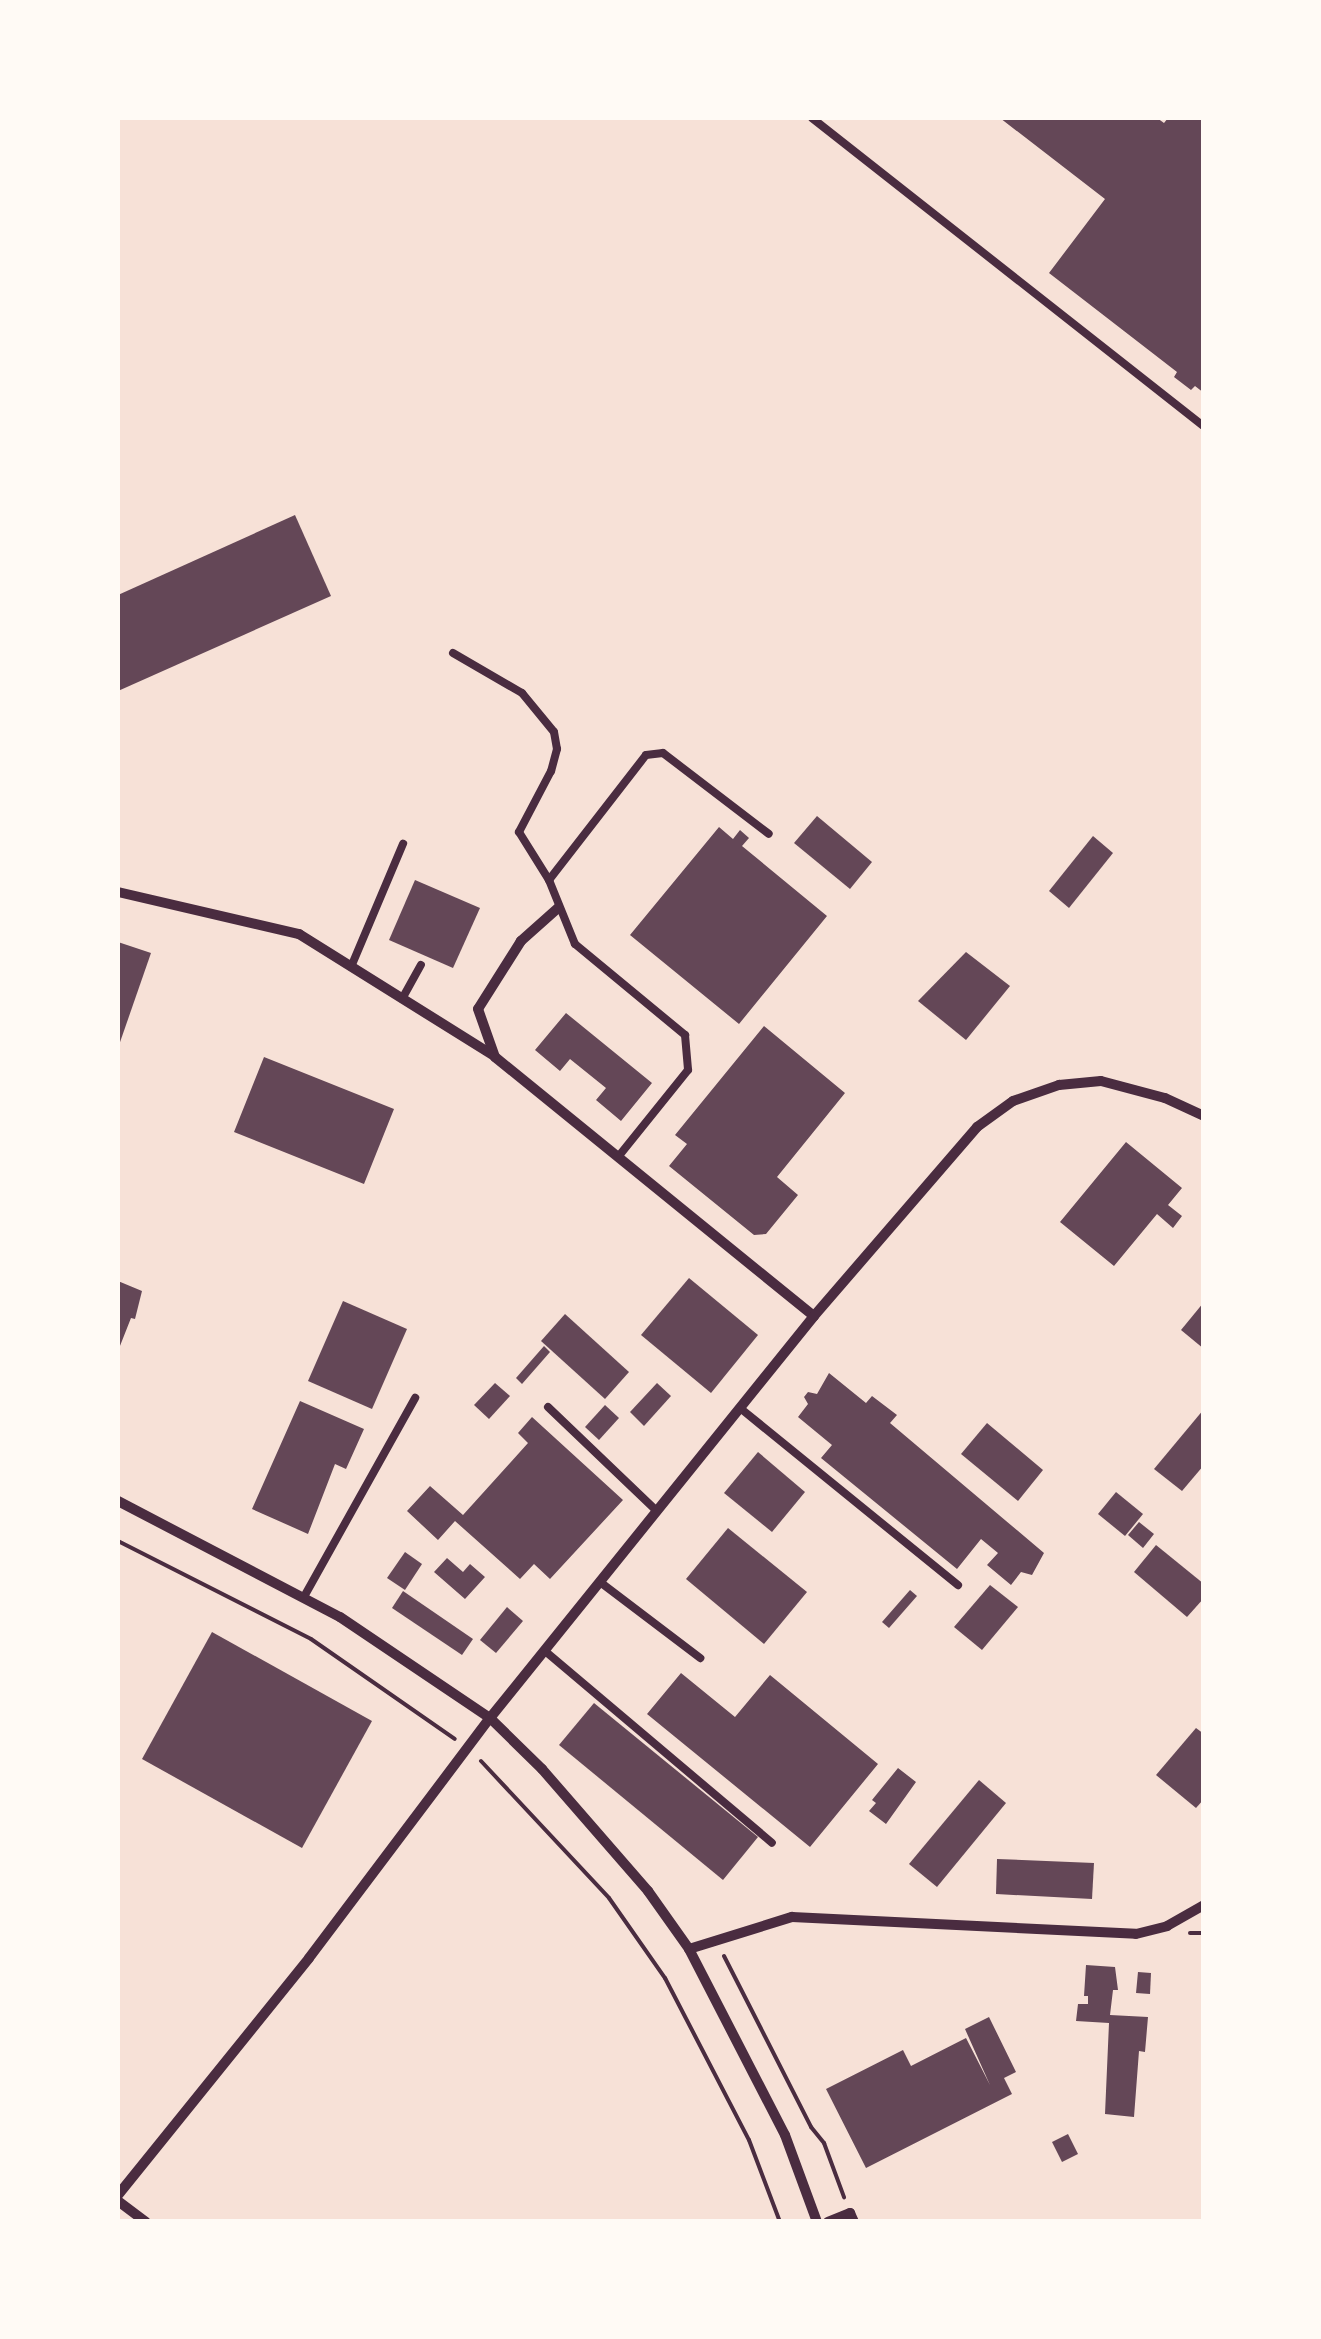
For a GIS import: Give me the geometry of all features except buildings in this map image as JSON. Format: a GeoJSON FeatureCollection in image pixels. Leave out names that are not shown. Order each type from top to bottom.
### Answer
{"type":"FeatureCollection","features":[{"type":"Feature","properties":{"kind":"street"},"geometry":{"type":"LineString","coordinates":[[118,892],[298,934],[494,1056],[814,1316]]}},
{"type":"Feature","properties":{"kind":"street"},"geometry":{"type":"LineString","coordinates":[[494,1056],[478,1009],[520,941],[558,908]]}},
{"type":"Feature","properties":{"kind":"street"},"geometry":{"type":"LineString","coordinates":[[146,2222],[118,2198],[310,1958],[490,1718],[814,1316],[977,1127],[1012,1101],[1059,1084],[1102,1081],[1165,1098],[1204,1116]]}},
{"type":"Feature","properties":{"kind":"street"},"geometry":{"type":"LineString","coordinates":[[118,1501],[304,1595],[490,1718],[593,1826],[689,1949],[784,2135],[818,2222]]}},
{"type":"Feature","properties":{"kind":"street"},"geometry":{"type":"LineString","coordinates":[[689,1949],[792,1917],[1136,1934],[1167,1926],[1204,1906]]}},
{"type":"Feature","properties":{"kind":"street"},"geometry":{"type":"LineString","coordinates":[[828,2222],[852,2217]]}},
{"type":"Feature","properties":{"kind":"lane"},"geometry":{"type":"LineString","coordinates":[[812,118],[1204,427]]}},
{"type":"Feature","properties":{"kind":"lane"},"geometry":{"type":"LineString","coordinates":[[454,653],[522,693],[554,732],[557,748],[551,771],[519,832],[548,880],[558,908],[584,954],[685,1035],[688,1070],[618,1157]]}},
{"type":"Feature","properties":{"kind":"lane"},"geometry":{"type":"LineString","coordinates":[[548,880],[646,755],[663,752],[769,834]]}},
{"type":"Feature","properties":{"kind":"lane"},"geometry":{"type":"LineString","coordinates":[[351,968],[403,844]]}},
{"type":"Feature","properties":{"kind":"lane"},"geometry":{"type":"LineString","coordinates":[[402,999],[421,965]]}},
{"type":"Feature","properties":{"kind":"lane"},"geometry":{"type":"LineString","coordinates":[[304,1595],[415,1398]]}},
{"type":"Feature","properties":{"kind":"lane"},"geometry":{"type":"LineString","coordinates":[[548,1407],[657,1511]]}},
{"type":"Feature","properties":{"kind":"lane"},"geometry":{"type":"LineString","coordinates":[[740,1408],[958,1585]]}},
{"type":"Feature","properties":{"kind":"lane"},"geometry":{"type":"LineString","coordinates":[[600,1582],[700,1658]]}},
{"type":"Feature","properties":{"kind":"lane"},"geometry":{"type":"LineString","coordinates":[[545,1650],[772,1844]]}},
{"type":"Feature","properties":{"kind":"path"},"geometry":{"type":"LineString","coordinates":[[118,1541],[311,1639],[378,1681],[469,1750],[534,1814],[609,1898],[665,1978],[750,2140],[780,2222]]}},
{"type":"Feature","properties":{"kind":"path"},"geometry":{"type":"LineString","coordinates":[[715,1938],[811,2127],[824,2143],[852,2217]]}}]}
